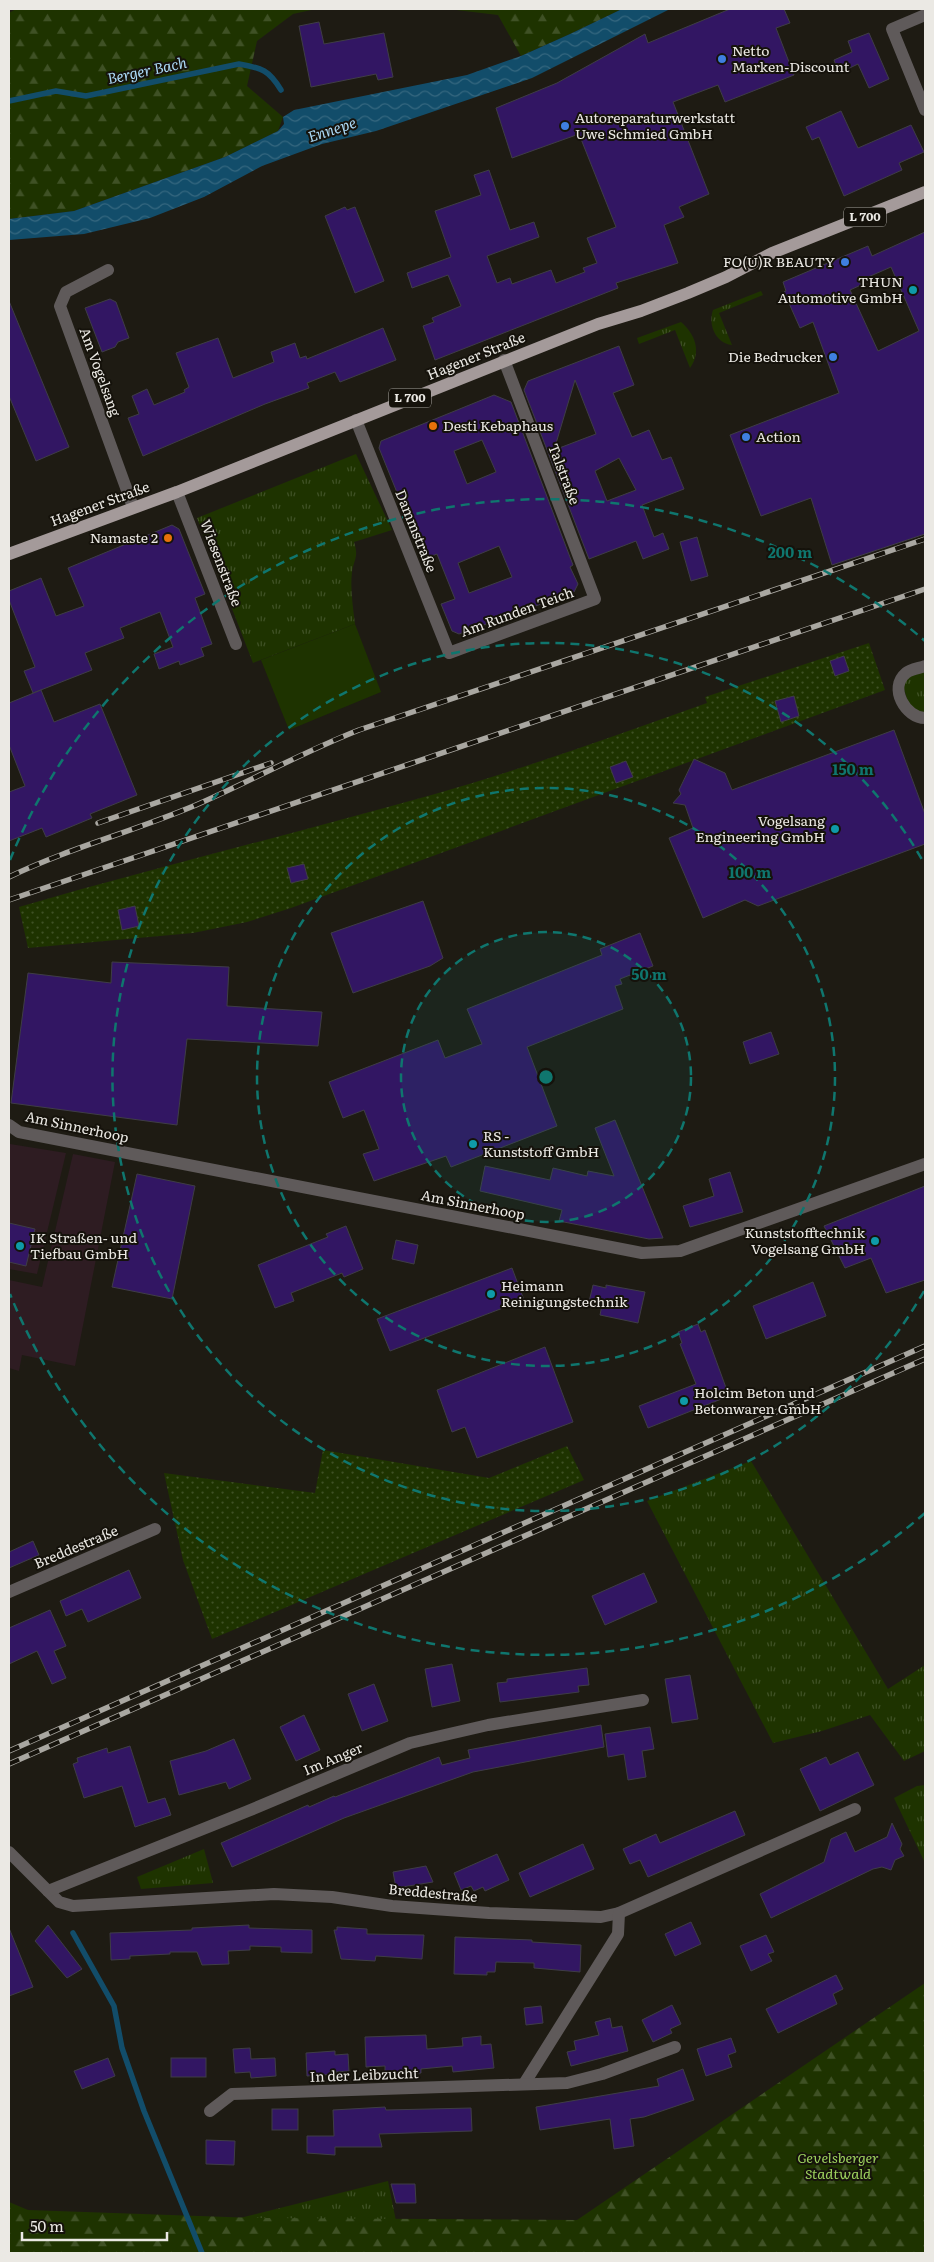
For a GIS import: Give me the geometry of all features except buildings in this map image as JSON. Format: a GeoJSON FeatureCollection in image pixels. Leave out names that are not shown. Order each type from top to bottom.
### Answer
{"type":"FeatureCollection","features":[{"type":"Feature","properties":{"kind":"main road","name":"Hagener Straße"},"geometry":{"type":"LineString","coordinates":[[9,554],[132,507],[178,492],[504,360],[598,324],[641,311],[688,293],[726,277],[772,253],[925,192]]}},
{"type":"Feature","properties":{"kind":"street"},"geometry":{"type":"LineString","coordinates":[[925,15],[892,29],[925,110]]}},
{"type":"Feature","properties":{"kind":"street","name":"Am Vogelsang"},"geometry":{"type":"LineString","coordinates":[[108,270],[66,292],[60,306],[132,507]]}},
{"type":"Feature","properties":{"kind":"street","name":"Talstraße"},"geometry":{"type":"LineString","coordinates":[[504,360],[596,599]]}},
{"type":"Feature","properties":{"kind":"street","name":"Dammstraße"},"geometry":{"type":"LineString","coordinates":[[356,420],[449,653]]}},
{"type":"Feature","properties":{"kind":"street","name":"Wiesenstraße"},"geometry":{"type":"LineString","coordinates":[[178,492],[236,644]]}},
{"type":"Feature","properties":{"kind":"street","name":"Am Runden Teich"},"geometry":{"type":"LineString","coordinates":[[449,653],[596,599]]}},
{"type":"Feature","properties":{"kind":"street"},"geometry":{"type":"LineString","coordinates":[[925,666],[906,673],[901,682],[899,692],[906,709],[916,716],[925,718]]}},
{"type":"Feature","properties":{"kind":"street","name":"Am Sinnerhoop"},"geometry":{"type":"LineString","coordinates":[[9,1125],[20,1132],[642,1253],[680,1250],[925,1164]]}},
{"type":"Feature","properties":{"kind":"street","name":"Breddestraße"},"geometry":{"type":"LineString","coordinates":[[9,1592],[155,1529]]}},
{"type":"Feature","properties":{"kind":"street","name":"Im Anger"},"geometry":{"type":"LineString","coordinates":[[48,1891],[248,1811],[410,1743],[488,1725],[643,1700]]}},
{"type":"Feature","properties":{"kind":"street","name":"Breddestraße"},"geometry":{"type":"LineString","coordinates":[[9,1852],[59,1902],[73,1906],[274,1894],[332,1897],[392,1906],[515,1914],[601,1917],[619,1913],[855,1809]]}},
{"type":"Feature","properties":{"kind":"street"},"geometry":{"type":"LineString","coordinates":[[524,2084],[618,1934],[619,1913]]}},
{"type":"Feature","properties":{"kind":"street","name":"In der Leibzucht"},"geometry":{"type":"LineString","coordinates":[[210,2111],[232,2094],[567,2084],[602,2074],[675,2047]]}},
{"type":"Feature","properties":{"kind":"shaded area"},"geometry":{"type":"Polygon","coordinates":[[[10,1144],[66,1153],[37,1274],[9,1269],[10,1144]]]}},
{"type":"Feature","properties":{"kind":"shaded area"},"geometry":{"type":"Polygon","coordinates":[[[73,1154],[115,1162],[75,1366],[22,1355],[19,1371],[9,1368],[9,1280],[42,1287],[73,1154]]]}},
{"type":"Feature","properties":{"kind":"green space"},"geometry":{"type":"Polygon","coordinates":[[[16,9],[316,9],[293,14],[257,41],[247,86],[283,117],[278,131],[225,157],[74,211],[9,219],[9,13],[16,9]]]}},
{"type":"Feature","properties":{"kind":"green space"},"geometry":{"type":"Polygon","coordinates":[[[448,9],[622,9],[521,56],[498,15],[448,9]]]}},
{"type":"Feature","properties":{"kind":"green space"},"geometry":{"type":"Polygon","coordinates":[[[761,291],[763,295],[719,313],[732,345],[721,341],[712,327],[713,310],[761,291]]]}},
{"type":"Feature","properties":{"kind":"green space"},"geometry":{"type":"Polygon","coordinates":[[[681,322],[690,332],[695,344],[696,356],[690,368],[675,330],[639,344],[637,338],[681,322]]]}},
{"type":"Feature","properties":{"kind":"green space"},"geometry":{"type":"Polygon","coordinates":[[[356,454],[392,530],[354,542],[356,555],[351,585],[355,624],[253,663],[197,518],[356,454]]]}},
{"type":"Feature","properties":{"kind":"green space"},"geometry":{"type":"Polygon","coordinates":[[[355,624],[381,692],[289,730],[261,660],[355,624]]]}},
{"type":"Feature","properties":{"kind":"green space"},"geometry":{"type":"Polygon","coordinates":[[[869,643],[885,690],[291,908],[247,922],[193,933],[28,948],[19,907],[469,784],[571,751],[707,703],[705,697],[869,643]]]}},
{"type":"Feature","properties":{"kind":"green space"},"geometry":{"type":"Polygon","coordinates":[[[925,667],[925,716],[911,712],[902,682],[925,667]]]}},
{"type":"Feature","properties":{"kind":"green space"},"geometry":{"type":"Polygon","coordinates":[[[567,1446],[584,1480],[212,1639],[183,1560],[164,1473],[315,1493],[323,1450],[489,1478],[567,1446]]]}},
{"type":"Feature","properties":{"kind":"green space"},"geometry":{"type":"Polygon","coordinates":[[[751,1461],[888,1689],[925,1665],[925,1751],[904,1761],[870,1715],[822,1731],[773,1743],[647,1501],[751,1461]]]}},
{"type":"Feature","properties":{"kind":"green space"},"geometry":{"type":"Polygon","coordinates":[[[925,1785],[925,1863],[894,1798],[917,1786],[925,1785]]]}},
{"type":"Feature","properties":{"kind":"green space"},"geometry":{"type":"Polygon","coordinates":[[[204,1849],[213,1883],[141,1889],[137,1877],[204,1849]]]}},
{"type":"Feature","properties":{"kind":"green space","name":"Gevelsberger Stadtwald"},"geometry":{"type":"Polygon","coordinates":[[[925,1983],[925,2253],[9,2253],[9,2202],[28,2210],[259,2218],[577,2220],[925,1983]]]}},
{"type":"Feature","properties":{"kind":"green space"},"geometry":{"type":"Polygon","coordinates":[[[388,2181],[397,2226],[490,2253],[188,2253],[192,2230],[388,2181]]]}},
{"type":"Feature","properties":{"kind":"water","name":"Ennepe"},"geometry":{"type":"Polygon","coordinates":[[[622,9],[670,9],[532,78],[376,131],[322,144],[262,166],[204,197],[150,218],[84,234],[9,240],[9,219],[74,211],[225,157],[278,131],[284,124],[283,117],[294,110],[467,75],[521,56],[622,9]]]}},
{"type":"Feature","properties":{"kind":"waterway","name":"Berger Bach"},"geometry":{"type":"LineString","coordinates":[[9,101],[56,91],[86,96],[239,64],[254,67],[269,74],[281,90]]}},
{"type":"Feature","properties":{"kind":"waterway"},"geometry":{"type":"LineString","coordinates":[[73,1933],[114,2006],[122,2048],[144,2111],[202,2253]]}},
{"type":"Feature","properties":{"kind":"railway"},"geometry":{"type":"LineString","coordinates":[[9,877],[55,857],[196,805],[359,730],[925,539]]}},
{"type":"Feature","properties":{"kind":"railway"},"geometry":{"type":"LineString","coordinates":[[9,900],[925,589]]}},
{"type":"Feature","properties":{"kind":"railway"},"geometry":{"type":"LineString","coordinates":[[98,823],[271,763]]}},
{"type":"Feature","properties":{"kind":"railway"},"geometry":{"type":"LineString","coordinates":[[9,1751],[925,1346]]}},
{"type":"Feature","properties":{"kind":"railway"},"geometry":{"type":"LineString","coordinates":[[9,1764],[925,1359]]}},
{"type":"Feature","properties":{"kind":"place","name":"Netto Marken-Discount"},"geometry":{"type":"Point","coordinates":[722,59]}},
{"type":"Feature","properties":{"kind":"place","name":"Autoreparaturwerkstatt Uwe Schmied GmbH"},"geometry":{"type":"Point","coordinates":[565,126]}},
{"type":"Feature","properties":{"kind":"place","name":"FO(U)R BEAUTY"},"geometry":{"type":"Point","coordinates":[845,262]}},
{"type":"Feature","properties":{"kind":"place","name":"THUN Automotive GmbH"},"geometry":{"type":"Point","coordinates":[913,290]}},
{"type":"Feature","properties":{"kind":"place","name":"Die Bedrucker"},"geometry":{"type":"Point","coordinates":[833,357]}},
{"type":"Feature","properties":{"kind":"place","name":"Desti Kebaphaus"},"geometry":{"type":"Point","coordinates":[433,426]}},
{"type":"Feature","properties":{"kind":"place","name":"Action"},"geometry":{"type":"Point","coordinates":[746,437]}},
{"type":"Feature","properties":{"kind":"place","name":"Namaste 2"},"geometry":{"type":"Point","coordinates":[168,538]}},
{"type":"Feature","properties":{"kind":"place","name":"Vogelsang Engineering GmbH"},"geometry":{"type":"Point","coordinates":[835,829]}},
{"type":"Feature","properties":{"kind":"place","name":"RS - Kunststoff GmbH"},"geometry":{"type":"Point","coordinates":[473,1144]}},
{"type":"Feature","properties":{"kind":"place","name":"Kunststofftechnik Vogelsang GmbH"},"geometry":{"type":"Point","coordinates":[875,1241]}},
{"type":"Feature","properties":{"kind":"place","name":"IK Straßen- und Tiefbau GmbH"},"geometry":{"type":"Point","coordinates":[20,1246]}},
{"type":"Feature","properties":{"kind":"place","name":"Heimann Reinigungstechnik"},"geometry":{"type":"Point","coordinates":[491,1294]}},
{"type":"Feature","properties":{"kind":"place","name":"Holcim Beton und Betonwaren GmbH"},"geometry":{"type":"Point","coordinates":[684,1401]}}]}
